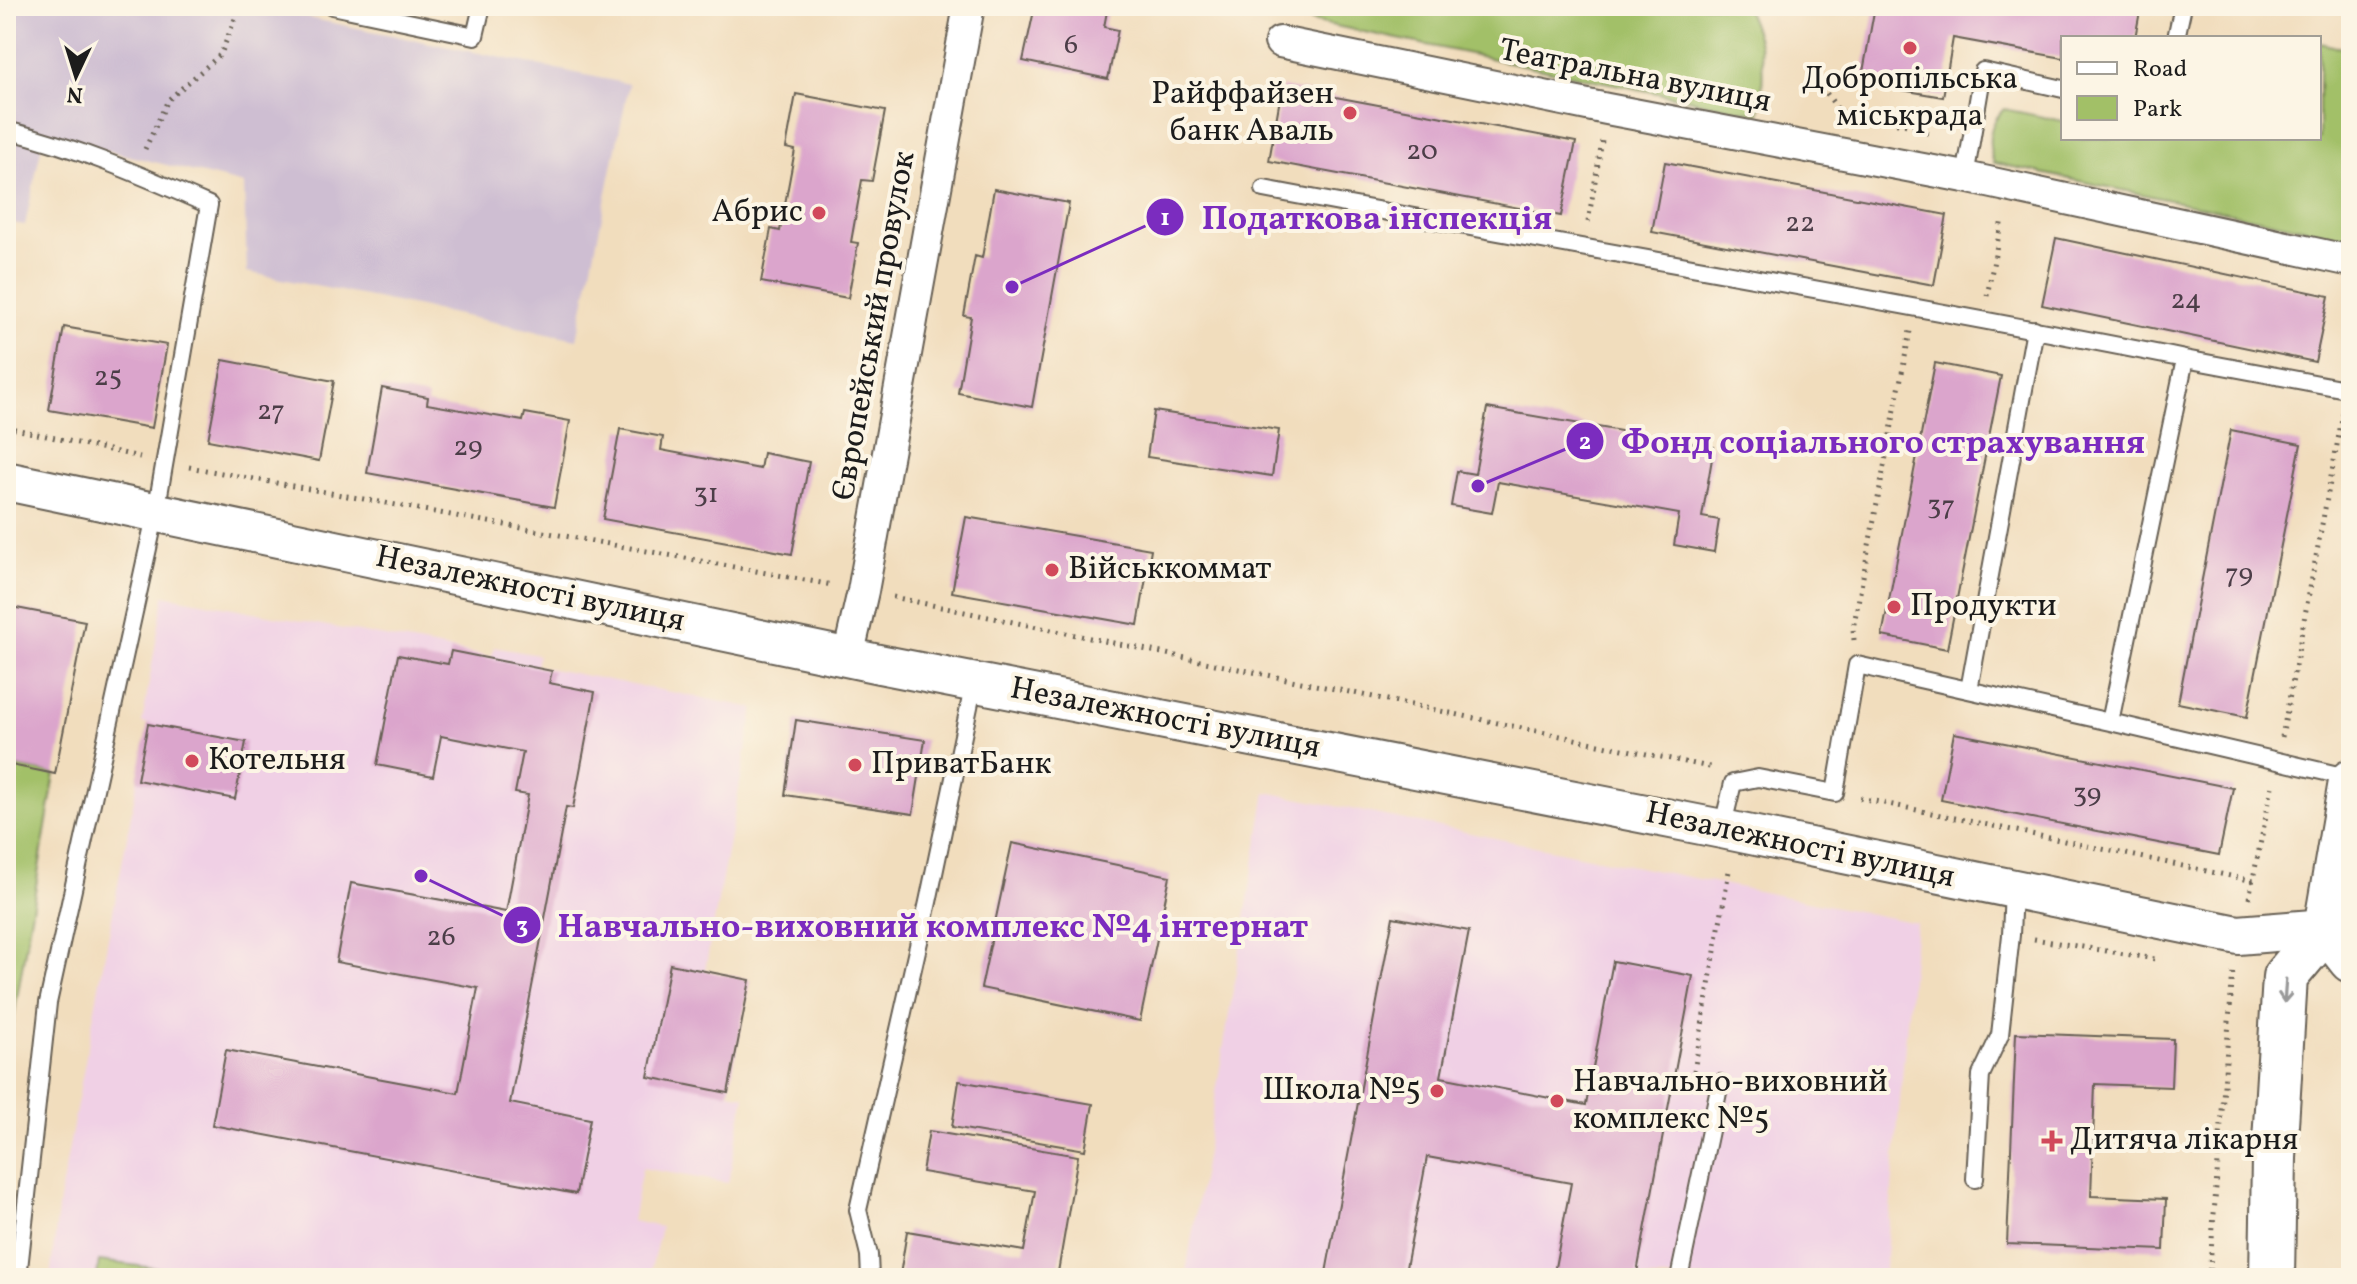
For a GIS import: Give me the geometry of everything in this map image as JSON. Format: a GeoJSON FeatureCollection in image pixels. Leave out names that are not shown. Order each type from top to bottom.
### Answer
{"type":"FeatureCollection","features":[{"type":"Feature","properties":{"kind":"main road"},"geometry":{"type":"LineString","coordinates":[[2272,1278],[2274,1158],[2285,977],[2338,944],[2351,780]]}},
{"type":"Feature","properties":{"kind":"street","name":"Європейський провулок"},"geometry":{"type":"LineString","coordinates":[[848,657],[863,591],[969,6]]}},
{"type":"Feature","properties":{"kind":"street","name":"Театральна вулиця"},"geometry":{"type":"LineString","coordinates":[[1280,42],[1607,109],[1965,177],[2351,261]]}},
{"type":"Feature","properties":{"kind":"street","name":"Незалежності вулиця"},"geometry":{"type":"LineString","coordinates":[[6,481],[848,657],[1722,829],[2238,935],[2338,944]]}},
{"type":"Feature","properties":{"kind":"lane"},"geometry":{"type":"LineString","coordinates":[[332,6],[475,36],[482,6]]}},
{"type":"Feature","properties":{"kind":"lane"},"geometry":{"type":"LineString","coordinates":[[2176,36],[2183,6]]}},
{"type":"Feature","properties":{"kind":"lane"},"geometry":{"type":"LineString","coordinates":[[1965,177],[1983,71],[2061,89]]}},
{"type":"Feature","properties":{"kind":"lane"},"geometry":{"type":"LineString","coordinates":[[6,130],[42,139],[134,172],[209,205],[156,512],[48,1003],[18,1278]]}},
{"type":"Feature","properties":{"kind":"lane"},"geometry":{"type":"LineString","coordinates":[[1264,189],[2349,389]]}},
{"type":"Feature","properties":{"kind":"lane"},"geometry":{"type":"LineString","coordinates":[[1969,690],[2035,329]]}},
{"type":"Feature","properties":{"kind":"lane"},"geometry":{"type":"LineString","coordinates":[[2110,722],[2185,359]]}},
{"type":"Feature","properties":{"kind":"lane"},"geometry":{"type":"LineString","coordinates":[[1722,829],[1733,783],[1758,778],[1835,793],[1857,665],[2351,780]]}},
{"type":"Feature","properties":{"kind":"lane"},"geometry":{"type":"LineString","coordinates":[[870,1278],[869,1255],[858,1210],[932,886],[974,681]]}},
{"type":"Feature","properties":{"kind":"lane"},"geometry":{"type":"LineString","coordinates":[[1975,1179],[1981,1075],[2000,1035],[2013,890]]}},
{"type":"Feature","properties":{"kind":"lane"},"geometry":{"type":"LineString","coordinates":[[1679,1278],[1720,1083]]}},
{"type":"Feature","properties":{"kind":"path"},"geometry":{"type":"LineString","coordinates":[[134,172],[168,100],[221,54],[240,6]]}},
{"type":"Feature","properties":{"kind":"path"},"geometry":{"type":"LineString","coordinates":[[1583,249],[1607,109]]}},
{"type":"Feature","properties":{"kind":"path"},"geometry":{"type":"LineString","coordinates":[[1982,320],[2008,186]]}},
{"type":"Feature","properties":{"kind":"path"},"geometry":{"type":"LineString","coordinates":[[1857,665],[1853,629],[1915,307]]}},
{"type":"Feature","properties":{"kind":"path"},"geometry":{"type":"LineString","coordinates":[[2209,1278],[2238,935],[2254,881],[2349,389]]}},
{"type":"Feature","properties":{"kind":"path"},"geometry":{"type":"LineString","coordinates":[[1835,793],[2254,881]]}},
{"type":"Feature","properties":{"kind":"path"},"geometry":{"type":"LineString","coordinates":[[1720,1083],[1693,1077],[1729,871]]}},
{"type":"Feature","properties":{"kind":"shaded area"},"geometry":{"type":"Polygon","coordinates":[[[6,6],[250,6],[629,84],[577,339],[247,272],[244,184],[44,135],[25,225],[6,222],[6,6]]]}},
{"type":"Feature","properties":{"kind":"shaded area"},"geometry":{"type":"Polygon","coordinates":[[[164,595],[491,657],[494,647],[538,655],[536,666],[754,708],[705,970],[750,980],[729,1093],[745,1096],[728,1183],[642,1168],[632,1221],[661,1227],[649,1278],[50,1278],[59,1201],[148,724],[142,723],[164,595]]]}},
{"type":"Feature","properties":{"kind":"shaded area","name":"Навчально-виховний комплекс №5"},"geometry":{"type":"Polygon","coordinates":[[[1266,792],[1916,923],[1884,1278],[1185,1278],[1266,792]]]}},
{"type":"Feature","properties":{"kind":"green space"},"geometry":{"type":"Polygon","coordinates":[[[1313,6],[1745,6],[1762,58],[1759,114],[1311,21],[1313,6]]]}},
{"type":"Feature","properties":{"kind":"green space"},"geometry":{"type":"Polygon","coordinates":[[[2321,43],[2351,50],[2349,238],[1994,163],[1990,134],[2004,109],[2061,121],[2061,140],[2321,140],[2321,43]]]}},
{"type":"Feature","properties":{"kind":"green space"},"geometry":{"type":"Polygon","coordinates":[[[6,764],[55,774],[6,1063],[6,764]]]}},
{"type":"Feature","properties":{"kind":"green space"},"geometry":{"type":"Polygon","coordinates":[[[99,1261],[234,1278],[97,1278],[99,1261]]]}},
{"type":"Feature","properties":{"kind":"building"},"geometry":{"type":"Polygon","coordinates":[[[1035,6],[1047,9],[1048,6],[1108,6],[1104,27],[1118,30],[1108,79],[1023,61],[1035,6]]]}},
{"type":"Feature","properties":{"kind":"building","name":"Добропільська міськрада"},"geometry":{"type":"Polygon","coordinates":[[[1875,6],[2141,6],[2135,36],[2061,36],[2061,58],[1953,38],[1943,97],[1861,83],[1875,6]]]}},
{"type":"Feature","properties":{"kind":"building"},"geometry":{"type":"Polygon","coordinates":[[[1282,87],[1576,142],[1561,216],[1269,161],[1282,87]]]}},
{"type":"Feature","properties":{"kind":"building"},"geometry":{"type":"Polygon","coordinates":[[[796,94],[885,111],[872,181],[862,180],[851,242],[858,243],[848,298],[761,282],[771,229],[780,231],[795,150],[786,148],[796,94]]]}},
{"type":"Feature","properties":{"kind":"building"},"geometry":{"type":"Polygon","coordinates":[[[1665,162],[1947,215],[1934,285],[1652,232],[1665,162]]]}},
{"type":"Feature","properties":{"kind":"building"},"geometry":{"type":"Polygon","coordinates":[[[994,189],[1069,203],[1032,407],[958,393],[971,317],[964,316],[975,256],[982,258],[994,189]]]}},
{"type":"Feature","properties":{"kind":"building"},"geometry":{"type":"Polygon","coordinates":[[[2056,238],[2329,296],[2315,362],[2042,305],[2056,238]]]}},
{"type":"Feature","properties":{"kind":"building"},"geometry":{"type":"Polygon","coordinates":[[[6,311],[16,313],[8,359],[6,359],[6,311]]]}},
{"type":"Feature","properties":{"kind":"building"},"geometry":{"type":"Polygon","coordinates":[[[64,327],[167,345],[152,428],[49,410],[64,327]]]}},
{"type":"Feature","properties":{"kind":"building"},"geometry":{"type":"Polygon","coordinates":[[[223,360],[334,381],[319,461],[208,440],[223,360]]]}},
{"type":"Feature","properties":{"kind":"building"},"geometry":{"type":"Polygon","coordinates":[[[1935,363],[2001,376],[1947,649],[1882,636],[1935,363]]]}},
{"type":"Feature","properties":{"kind":"building"},"geometry":{"type":"Polygon","coordinates":[[[382,388],[428,397],[427,404],[523,421],[525,413],[570,421],[554,507],[367,473],[382,388]]]}},
{"type":"Feature","properties":{"kind":"building"},"geometry":{"type":"Polygon","coordinates":[[[1487,408],[1714,447],[1702,517],[1719,520],[1714,552],[1674,545],[1679,514],[1498,482],[1492,513],[1451,506],[1457,471],[1475,474],[1487,408]]]}},
{"type":"Feature","properties":{"kind":"building"},"geometry":{"type":"Polygon","coordinates":[[[1154,411],[1279,430],[1272,476],[1147,457],[1154,411]]]}},
{"type":"Feature","properties":{"kind":"building"},"geometry":{"type":"Polygon","coordinates":[[[620,429],[663,437],[661,450],[760,469],[763,453],[809,462],[792,554],[603,519],[620,429]]]}},
{"type":"Feature","properties":{"kind":"building"},"geometry":{"type":"Polygon","coordinates":[[[2231,430],[2301,444],[2247,717],[2178,703],[2231,430]]]}},
{"type":"Feature","properties":{"kind":"building","name":"Військкоммат"},"geometry":{"type":"Polygon","coordinates":[[[966,517],[1151,549],[1138,625],[952,592],[966,517]]]}},
{"type":"Feature","properties":{"kind":"building"},"geometry":{"type":"Polygon","coordinates":[[[6,606],[85,621],[55,774],[6,764],[6,606]]]}},
{"type":"Feature","properties":{"kind":"building"},"geometry":{"type":"Polygon","coordinates":[[[451,651],[552,671],[549,683],[595,692],[573,808],[566,807],[510,1103],[590,1119],[576,1194],[212,1125],[226,1050],[458,1093],[478,988],[336,962],[351,883],[506,912],[528,795],[515,793],[523,752],[441,736],[433,776],[377,765],[398,655],[448,664],[451,651]]]}},
{"type":"Feature","properties":{"kind":"building"},"geometry":{"type":"Polygon","coordinates":[[[796,720],[925,740],[913,814],[785,795],[796,720]]]}},
{"type":"Feature","properties":{"kind":"building","name":"Котельня"},"geometry":{"type":"Polygon","coordinates":[[[148,724],[246,742],[235,799],[137,780],[148,724]]]}},
{"type":"Feature","properties":{"kind":"building"},"geometry":{"type":"Polygon","coordinates":[[[1954,733],[2233,788],[2219,855],[1941,800],[1954,733]]]}},
{"type":"Feature","properties":{"kind":"building"},"geometry":{"type":"Polygon","coordinates":[[[1012,843],[1170,876],[1140,1021],[981,988],[1012,843]]]}},
{"type":"Feature","properties":{"kind":"building","name":"Школа №5"},"geometry":{"type":"Polygon","coordinates":[[[1393,917],[1469,931],[1441,1077],[1586,1105],[1613,961],[1693,976],[1636,1278],[1553,1278],[1571,1183],[1427,1157],[1404,1278],[1325,1278],[1393,917]]]}},
{"type":"Feature","properties":{"kind":"building"},"geometry":{"type":"Polygon","coordinates":[[[670,964],[750,980],[728,1093],[648,1077],[670,964]]]}},
{"type":"Feature","properties":{"kind":"building","name":"Дитяча лікарня"},"geometry":{"type":"Polygon","coordinates":[[[2016,1033],[2173,1039],[2171,1087],[2095,1084],[2091,1196],[2166,1199],[2164,1250],[2007,1244],[2016,1033]]]}},
{"type":"Feature","properties":{"kind":"building"},"geometry":{"type":"Polygon","coordinates":[[[959,1081],[1093,1104],[1085,1150],[952,1127],[959,1081]]]}},
{"type":"Feature","properties":{"kind":"building"},"geometry":{"type":"Polygon","coordinates":[[[929,1131],[1078,1156],[1057,1278],[916,1278],[900,1275],[907,1231],[1024,1251],[1035,1191],[922,1172],[929,1131]]]}},
{"type":"Feature","properties":{"kind":"place","name":"Добропільська міськрада"},"geometry":{"type":"Point","coordinates":[1910,48]}},
{"type":"Feature","properties":{"kind":"place","name":"Райффайзен банк Аваль"},"geometry":{"type":"Point","coordinates":[1350,113]}},
{"type":"Feature","properties":{"kind":"place","name":"Абрис"},"geometry":{"type":"Point","coordinates":[819,213]}},
{"type":"Feature","properties":{"kind":"place","name":"Податкова інспекція"},"geometry":{"type":"Point","coordinates":[1012,287]}},
{"type":"Feature","properties":{"kind":"place","name":"Фонд соціального страхування"},"geometry":{"type":"Point","coordinates":[1478,486]}},
{"type":"Feature","properties":{"kind":"place","name":"Військкоммат"},"geometry":{"type":"Point","coordinates":[1052,570]}},
{"type":"Feature","properties":{"kind":"place","name":"Продукти"},"geometry":{"type":"Point","coordinates":[1894,607]}},
{"type":"Feature","properties":{"kind":"place","name":"Котельня"},"geometry":{"type":"Point","coordinates":[192,761]}},
{"type":"Feature","properties":{"kind":"place","name":"ПриватБанк"},"geometry":{"type":"Point","coordinates":[855,765]}},
{"type":"Feature","properties":{"kind":"place","name":"Навчально-виховний комплекс №4 інтернат"},"geometry":{"type":"Point","coordinates":[421,876]}},
{"type":"Feature","properties":{"kind":"place","name":"Школа №5"},"geometry":{"type":"Point","coordinates":[1437,1091]}},
{"type":"Feature","properties":{"kind":"place","name":"Навчально-виховний комплекс №5"},"geometry":{"type":"Point","coordinates":[1557,1101]}},
{"type":"Feature","properties":{"kind":"place","name":"Дитяча лікарня"},"geometry":{"type":"Point","coordinates":[2052,1141]}}]}
